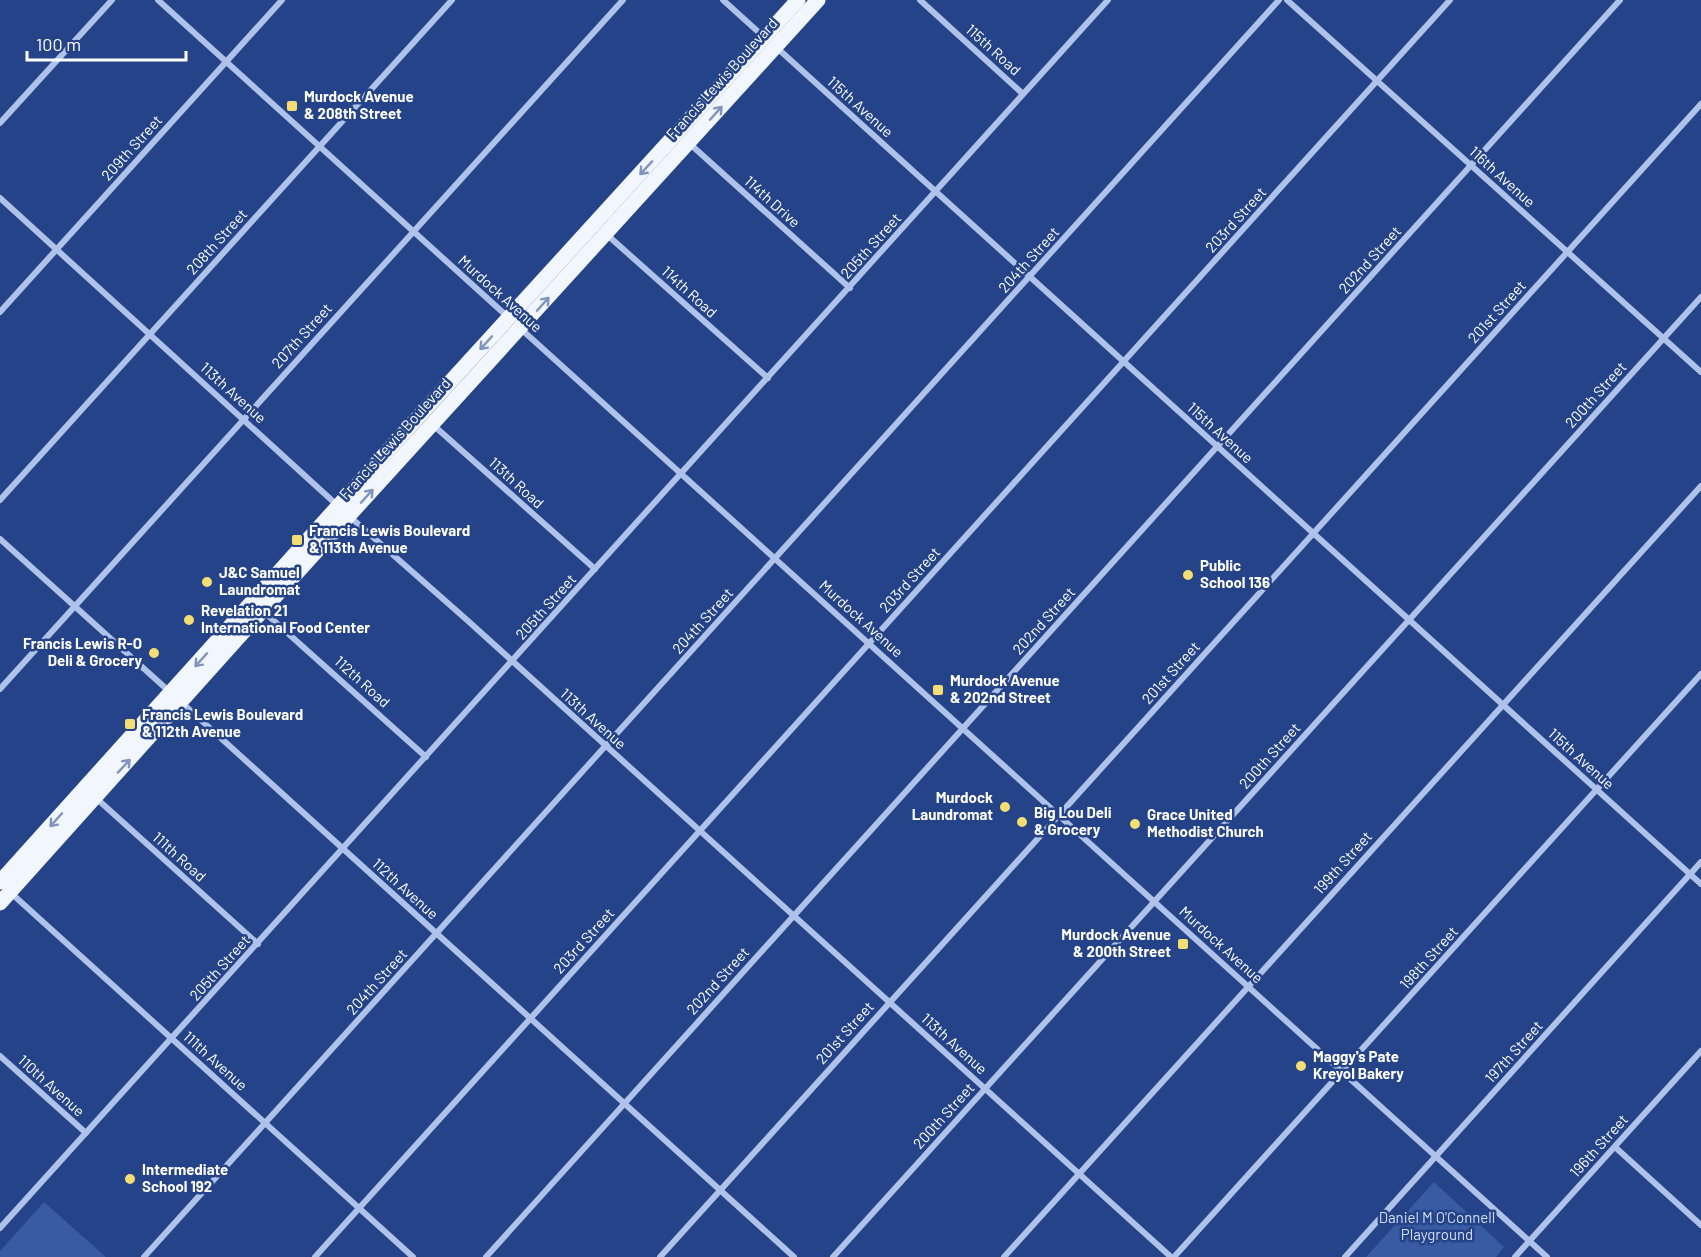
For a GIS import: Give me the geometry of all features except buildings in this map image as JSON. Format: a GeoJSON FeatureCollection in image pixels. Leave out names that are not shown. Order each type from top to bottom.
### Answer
{"type":"FeatureCollection","features":[{"type":"Feature","properties":{"kind":"main road","name":"Francis Lewis Boulevard"},"geometry":{"type":"LineString","coordinates":[[770,42],[798,0]]}},
{"type":"Feature","properties":{"kind":"main road","name":"Francis Lewis Boulevard"},"geometry":{"type":"LineString","coordinates":[[2,890],[770,42],[818,0]]}},
{"type":"Feature","properties":{"kind":"street"},"geometry":{"type":"LineString","coordinates":[[0,123],[112,0]]}},
{"type":"Feature","properties":{"kind":"street","name":"Murdock Avenue"},"geometry":{"type":"LineString","coordinates":[[158,0],[1547,1257]]}},
{"type":"Feature","properties":{"kind":"street","name":"209th Street"},"geometry":{"type":"LineString","coordinates":[[0,312],[282,0]]}},
{"type":"Feature","properties":{"kind":"street","name":"208th Street"},"geometry":{"type":"LineString","coordinates":[[0,501],[452,0]]}},
{"type":"Feature","properties":{"kind":"street","name":"207th Street"},"geometry":{"type":"LineString","coordinates":[[0,689],[623,0]]}},
{"type":"Feature","properties":{"kind":"street","name":"115th Avenue"},"geometry":{"type":"LineString","coordinates":[[723,0],[1701,884]]}},
{"type":"Feature","properties":{"kind":"street","name":"115th Road"},"geometry":{"type":"LineString","coordinates":[[920,0],[1023,94]]}},
{"type":"Feature","properties":{"kind":"street","name":"204th Street"},"geometry":{"type":"LineString","coordinates":[[144,1257],[1279,0]]}},
{"type":"Feature","properties":{"kind":"street","name":"116th Avenue"},"geometry":{"type":"LineString","coordinates":[[1287,0],[1701,372]]}},
{"type":"Feature","properties":{"kind":"street","name":"203rd Street"},"geometry":{"type":"LineString","coordinates":[[315,1257],[1450,0]]}},
{"type":"Feature","properties":{"kind":"street","name":"202nd Street"},"geometry":{"type":"LineString","coordinates":[[486,1257],[1620,0]]}},
{"type":"Feature","properties":{"kind":"street","name":"205th Street"},"geometry":{"type":"LineString","coordinates":[[0,1228],[850,288],[1104,1]]}},
{"type":"Feature","properties":{"kind":"street","name":"201st Street"},"geometry":{"type":"LineString","coordinates":[[660,1257],[1701,104]]}},
{"type":"Feature","properties":{"kind":"street","name":"114th Drive"},"geometry":{"type":"LineString","coordinates":[[683,138],[850,288]]}},
{"type":"Feature","properties":{"kind":"street","name":"113th Avenue"},"geometry":{"type":"LineString","coordinates":[[0,198],[1172,1257]]}},
{"type":"Feature","properties":{"kind":"street","name":"114th Road"},"geometry":{"type":"LineString","coordinates":[[600,228],[768,378]]}},
{"type":"Feature","properties":{"kind":"street","name":"200th Street"},"geometry":{"type":"LineString","coordinates":[[833,1257],[1701,297]]}},
{"type":"Feature","properties":{"kind":"street","name":"113th Road"},"geometry":{"type":"LineString","coordinates":[[427,419],[595,569]]}},
{"type":"Feature","properties":{"kind":"street","name":"199th Street"},"geometry":{"type":"LineString","coordinates":[[1004,1257],[1701,486]]}},
{"type":"Feature","properties":{"kind":"street","name":"112th Avenue"},"geometry":{"type":"LineString","coordinates":[[0,539],[794,1257]]}},
{"type":"Feature","properties":{"kind":"street","name":"112th Road"},"geometry":{"type":"LineString","coordinates":[[258,606],[426,757]]}},
{"type":"Feature","properties":{"kind":"street","name":"198th Street"},"geometry":{"type":"LineString","coordinates":[[1172,1257],[1701,674]]}},
{"type":"Feature","properties":{"kind":"street","name":"111th Road"},"geometry":{"type":"LineString","coordinates":[[90,793],[258,944]]}},
{"type":"Feature","properties":{"kind":"street","name":"197th Street"},"geometry":{"type":"LineString","coordinates":[[1345,1257],[1701,862]]}},
{"type":"Feature","properties":{"kind":"street","name":"111th Avenue"},"geometry":{"type":"LineString","coordinates":[[2,890],[172,1039],[413,1257]]}},
{"type":"Feature","properties":{"kind":"street","name":"196th Street"},"geometry":{"type":"LineString","coordinates":[[1515,1257],[1700,1053]]}},
{"type":"Feature","properties":{"kind":"street","name":"110th Avenue"},"geometry":{"type":"LineString","coordinates":[[0,1056],[86,1133]]}},
{"type":"Feature","properties":{"kind":"street"},"geometry":{"type":"LineString","coordinates":[[1615,1147],[1701,1225]]}},
{"type":"Feature","properties":{"kind":"green space","name":"Daniel M O'Connell Playground"},"geometry":{"type":"Polygon","coordinates":[[[1434,1182],[1504,1247],[1496,1257],[1366,1257],[1434,1182]]]}},
{"type":"Feature","properties":{"kind":"green space"},"geometry":{"type":"Polygon","coordinates":[[[44,1202],[106,1257],[0,1257],[0,1251],[44,1202]]]}},
{"type":"Feature","properties":{"kind":"place","name":"Murdock Avenue & 208th Street"},"geometry":{"type":"Point","coordinates":[292,106]}},
{"type":"Feature","properties":{"kind":"place","name":"Francis Lewis Boulevard & 113th Avenue"},"geometry":{"type":"Point","coordinates":[297,540]}},
{"type":"Feature","properties":{"kind":"place","name":"Public School 136"},"geometry":{"type":"Point","coordinates":[1188,575]}},
{"type":"Feature","properties":{"kind":"place","name":"J&C Samuel Laundromat"},"geometry":{"type":"Point","coordinates":[207,582]}},
{"type":"Feature","properties":{"kind":"place","name":"Revelation 21 International Food Center"},"geometry":{"type":"Point","coordinates":[189,620]}},
{"type":"Feature","properties":{"kind":"place","name":"Francis Lewis R-O Deli & Grocery"},"geometry":{"type":"Point","coordinates":[154,653]}},
{"type":"Feature","properties":{"kind":"place","name":"Murdock Avenue & 202nd Street"},"geometry":{"type":"Point","coordinates":[938,690]}},
{"type":"Feature","properties":{"kind":"place","name":"Francis Lewis Boulevard & 112th Avenue"},"geometry":{"type":"Point","coordinates":[130,724]}},
{"type":"Feature","properties":{"kind":"place","name":"Murdock Laundromat"},"geometry":{"type":"Point","coordinates":[1005,807]}},
{"type":"Feature","properties":{"kind":"place","name":"Big Lou Deli & Grocery"},"geometry":{"type":"Point","coordinates":[1022,822]}},
{"type":"Feature","properties":{"kind":"place","name":"Grace United Methodist Church"},"geometry":{"type":"Point","coordinates":[1135,824]}},
{"type":"Feature","properties":{"kind":"place","name":"Murdock Avenue & 200th Street"},"geometry":{"type":"Point","coordinates":[1183,944]}},
{"type":"Feature","properties":{"kind":"place","name":"Maggy's Pate Kreyol Bakery"},"geometry":{"type":"Point","coordinates":[1301,1066]}},
{"type":"Feature","properties":{"kind":"place","name":"Intermediate School 192"},"geometry":{"type":"Point","coordinates":[130,1179]}}]}
